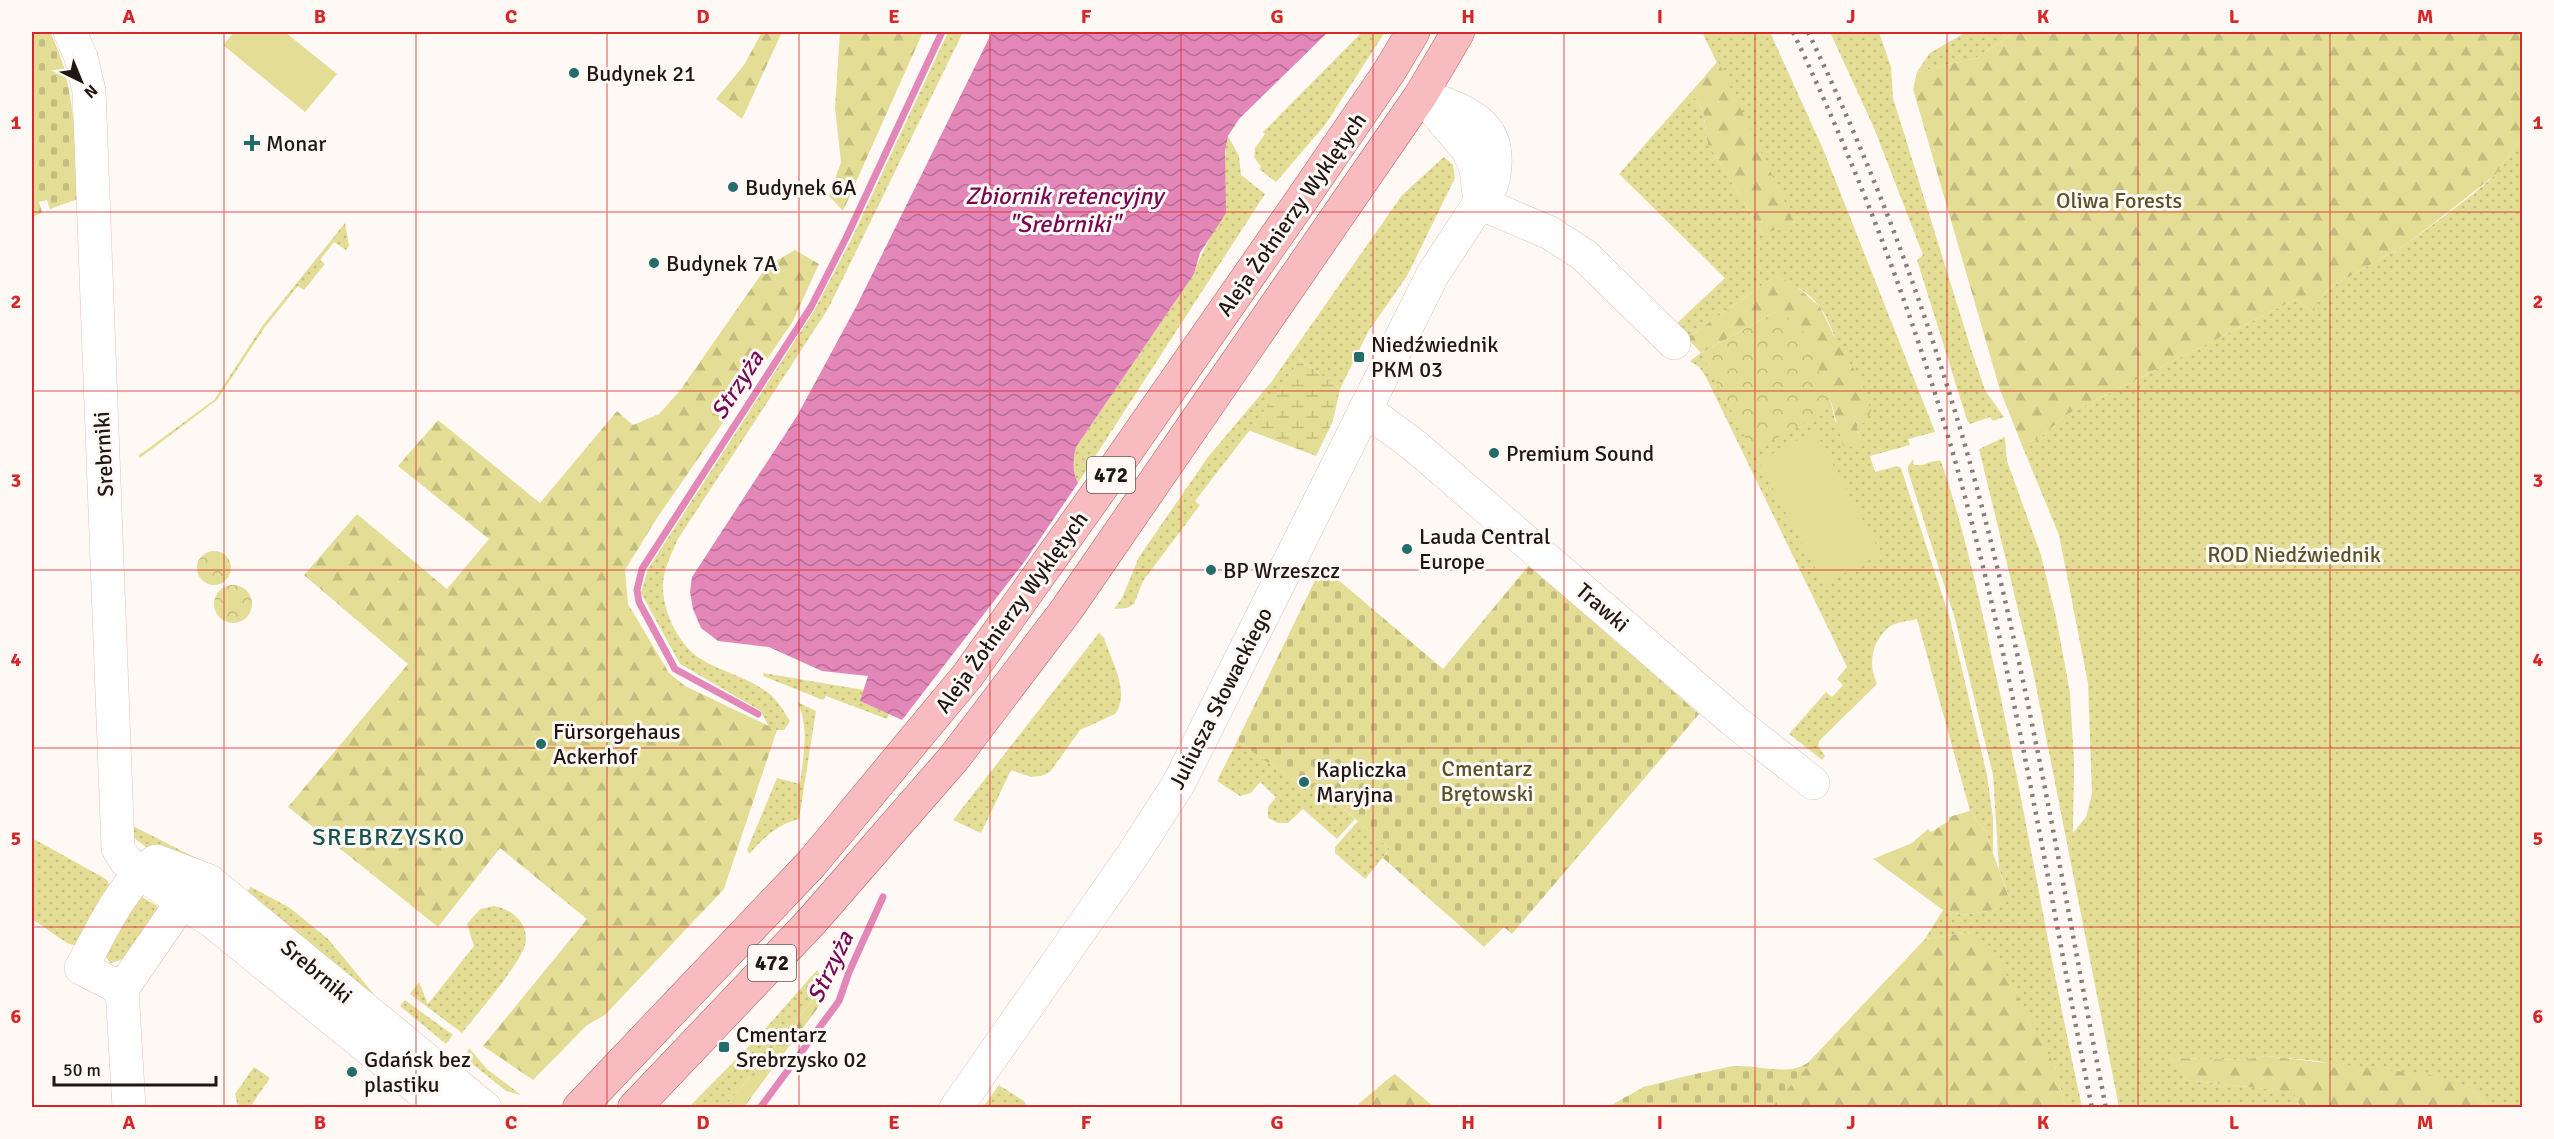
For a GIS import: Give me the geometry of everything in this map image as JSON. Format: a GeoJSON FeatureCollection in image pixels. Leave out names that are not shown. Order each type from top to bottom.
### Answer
{"type":"FeatureCollection","features":[{"type":"Feature","properties":{"kind":"main road","name":"472"},"geometry":{"type":"LineString","coordinates":[[1389,72],[1413,32]]}},
{"type":"Feature","properties":{"kind":"main road","name":"472"},"geometry":{"type":"LineString","coordinates":[[1421,95],[1458,32]]}},
{"type":"Feature","properties":{"kind":"main road","name":"Aleja Żołnierzy Wyklętych"},"geometry":{"type":"LineString","coordinates":[[579,1107],[812,863],[968,675],[1100,491],[1389,72]]}},
{"type":"Feature","properties":{"kind":"main road","name":"Aleja Żołnierzy Wyklętych"},"geometry":{"type":"LineString","coordinates":[[634,1107],[811,922],[954,758],[1067,609],[1421,95]]}},
{"type":"Feature","properties":{"kind":"street","name":"Srebrniki"},"geometry":{"type":"LineString","coordinates":[[70,32],[81,57],[89,91],[118,848],[125,860],[139,872],[368,1030],[485,1107]]}},
{"type":"Feature","properties":{"kind":"street"},"geometry":{"type":"LineString","coordinates":[[1389,72],[1421,95],[1468,150],[1476,169],[1480,203],[1550,233],[1584,255],[1674,343]]}},
{"type":"Feature","properties":{"kind":"street","name":"Juliusza Słowackiego"},"geometry":{"type":"LineString","coordinates":[[956,1107],[1130,859],[1179,783],[1440,261],[1480,203]]}},
{"type":"Feature","properties":{"kind":"street","name":"Trawki"},"geometry":{"type":"LineString","coordinates":[[1365,409],[1415,446],[1733,720],[1813,783]]}},
{"type":"Feature","properties":{"kind":"street","name":"Srebrniki"},"geometry":{"type":"LineString","coordinates":[[139,872],[156,861],[209,881],[368,1030],[442,1107]]}},
{"type":"Feature","properties":{"kind":"street"},"geometry":{"type":"LineString","coordinates":[[122,989],[81,968],[126,889],[139,872]]}},
{"type":"Feature","properties":{"kind":"street"},"geometry":{"type":"LineString","coordinates":[[129,1107],[122,989],[182,902]]}},
{"type":"Feature","properties":{"kind":"green space"},"geometry":{"type":"Polygon","coordinates":[[[32,32],[50,32],[65,72],[73,114],[78,199],[50,209],[47,200],[39,202],[42,212],[32,218],[32,32]]]}},
{"type":"Feature","properties":{"kind":"green space"},"geometry":{"type":"Polygon","coordinates":[[[234,32],[285,32],[337,74],[305,112],[223,45],[234,32]]]}},
{"type":"Feature","properties":{"kind":"green space"},"geometry":{"type":"Polygon","coordinates":[[[762,32],[782,32],[742,119],[716,99],[744,65],[762,32]]]}},
{"type":"Feature","properties":{"kind":"green space"},"geometry":{"type":"Polygon","coordinates":[[[840,32],[923,32],[843,211],[829,196],[841,162],[835,108],[840,32]]]}},
{"type":"Feature","properties":{"kind":"green space"},"geometry":{"type":"Polygon","coordinates":[[[948,32],[963,32],[828,309],[678,539],[665,572],[663,594],[665,605],[680,638],[695,655],[704,661],[760,687],[771,695],[790,721],[784,730],[777,730],[769,727],[761,711],[680,664],[641,593],[648,569],[814,311],[851,240],[948,32]]]}},
{"type":"Feature","properties":{"kind":"green space"},"geometry":{"type":"Polygon","coordinates":[[[1362,32],[1385,32],[1325,125],[1276,182],[1259,169],[1261,167],[1254,157],[1255,148],[1265,134],[1263,132],[1362,32]]]}},
{"type":"Feature","properties":{"kind":"green space"},"geometry":{"type":"Polygon","coordinates":[[[1702,32],[1770,32],[1823,149],[1935,432],[1908,439],[1910,445],[1870,456],[1875,472],[1897,466],[1901,468],[1950,619],[1987,775],[1993,818],[1993,853],[1985,831],[1970,811],[1917,619],[1892,625],[1878,639],[1872,661],[1877,684],[1819,741],[1818,746],[1825,756],[1822,760],[1789,734],[1826,692],[1832,697],[1843,685],[1837,679],[1847,667],[1706,377],[1699,367],[1690,361],[1701,353],[1829,394],[1835,421],[1860,439],[1845,371],[1834,335],[1820,307],[1799,288],[1775,276],[1687,338],[1675,325],[1725,278],[1619,174],[1691,92],[1703,111],[1708,145],[1763,235],[1794,222],[1702,32]]]}},
{"type":"Feature","properties":{"kind":"green space"},"geometry":{"type":"Polygon","coordinates":[[[1830,32],[1879,32],[1891,67],[1893,98],[1971,349],[1985,390],[2004,417],[1993,421],[1990,417],[1970,424],[1967,420],[1917,260],[1923,255],[1874,128],[1830,32]]]}},
{"type":"Feature","properties":{"kind":"green space"},"geometry":{"type":"Polygon","coordinates":[[[1966,32],[2015,32],[1976,58],[1917,72],[1930,53],[1966,32]]]}},
{"type":"Feature","properties":{"kind":"green space","name":"Oliwa Forests"},"geometry":{"type":"Polygon","coordinates":[[[2015,32],[2522,32],[2522,137],[2495,175],[2407,244],[2329,288],[2311,311],[2296,299],[2066,415],[2037,440],[2021,443],[2000,390],[1913,89],[1917,72],[1976,58],[2015,32]]]}},
{"type":"Feature","properties":{"kind":"green space"},"geometry":{"type":"Polygon","coordinates":[[[1718,61],[1794,222],[1763,235],[1708,145],[1703,111],[1691,92],[1718,61]]]}},
{"type":"Feature","properties":{"kind":"green space"},"geometry":{"type":"Polygon","coordinates":[[[1228,136],[1239,156],[1241,175],[1265,194],[1078,483],[1074,465],[1076,447],[1194,274],[1209,240],[1221,198],[1228,136]]]}},
{"type":"Feature","properties":{"kind":"green space","name":"ROD Niedźwiednik"},"geometry":{"type":"Polygon","coordinates":[[[2522,137],[2522,1107],[2488,1107],[2471,1089],[2317,1061],[2266,1056],[2244,1060],[2172,1058],[2186,1080],[2294,1092],[2301,1107],[2119,1107],[2033,671],[1979,449],[2005,437],[2007,461],[2041,555],[2056,617],[2070,693],[2074,762],[2073,833],[2086,817],[2092,794],[2088,683],[2059,535],[2021,443],[2037,440],[2066,415],[2296,299],[2311,311],[2329,288],[2407,244],[2472,195],[2495,175],[2522,137]]]}},
{"type":"Feature","properties":{"kind":"green space"},"geometry":{"type":"Polygon","coordinates":[[[1444,157],[1453,165],[1455,178],[1407,276],[1368,332],[1340,389],[1300,359],[1276,396],[1195,501],[1200,505],[1143,581],[1134,604],[1127,608],[1114,609],[1122,598],[1139,557],[1208,457],[1272,381],[1402,195],[1444,157]]]}},
{"type":"Feature","properties":{"kind":"green space"},"geometry":{"type":"Polygon","coordinates":[[[345,223],[349,246],[346,250],[334,242],[320,260],[325,264],[304,290],[298,286],[265,327],[217,400],[140,458],[138,456],[214,400],[263,325],[345,223]]]}},
{"type":"Feature","properties":{"kind":"green space"},"geometry":{"type":"Polygon","coordinates":[[[795,250],[819,264],[792,323],[657,518],[625,570],[628,604],[669,673],[685,686],[777,730],[724,889],[605,1015],[587,1025],[533,1080],[483,1046],[587,919],[500,848],[438,927],[288,807],[408,664],[304,575],[357,514],[447,589],[489,539],[398,466],[438,420],[540,503],[617,411],[633,425],[659,414],[679,392],[767,266],[795,250]]]}},
{"type":"Feature","properties":{"kind":"green space"},"geometry":{"type":"Polygon","coordinates":[[[1775,276],[1793,283],[1820,307],[1837,342],[1860,379],[1871,410],[1866,422],[1857,426],[1860,440],[1855,447],[1843,446],[1829,394],[1777,311],[1701,353],[1687,338],[1775,276]]]}},
{"type":"Feature","properties":{"kind":"green space"},"geometry":{"type":"Polygon","coordinates":[[[1777,311],[1800,324],[1829,394],[1820,415],[1752,451],[1701,353],[1777,311]]]}},
{"type":"Feature","properties":{"kind":"green space"},"geometry":{"type":"Polygon","coordinates":[[[1300,359],[1340,389],[1333,421],[1316,456],[1248,430],[1276,396],[1300,359]]]}},
{"type":"Feature","properties":{"kind":"green space"},"geometry":{"type":"Polygon","coordinates":[[[1815,431],[1881,554],[1824,584],[1758,461],[1815,431]]]}},
{"type":"Feature","properties":{"kind":"green space"},"geometry":{"type":"Polygon","coordinates":[[[1913,459],[1914,465],[1941,461],[1967,548],[2000,694],[2082,1107],[2065,1107],[2055,1066],[1971,932],[1925,939],[1943,910],[1963,915],[1995,910],[2008,894],[1999,869],[1993,775],[1955,619],[1908,471],[1908,466],[1913,459]]]}},
{"type":"Feature","properties":{"kind":"green space"},"geometry":{"type":"Polygon","coordinates":[[[214,551],[226,556],[231,568],[226,580],[214,585],[202,580],[197,568],[202,556],[214,551]]]}},
{"type":"Feature","properties":{"kind":"green space","name":"Cmentarz Brętowski"},"geometry":{"type":"Polygon","coordinates":[[[1529,565],[1699,714],[1512,934],[1504,927],[1484,947],[1383,858],[1390,849],[1315,784],[1310,792],[1237,741],[1322,566],[1443,669],[1529,565]]]}},
{"type":"Feature","properties":{"kind":"green space"},"geometry":{"type":"Polygon","coordinates":[[[233,585],[247,590],[252,604],[247,618],[233,623],[219,618],[214,604],[219,590],[233,585]]]}},
{"type":"Feature","properties":{"kind":"green space"},"geometry":{"type":"Polygon","coordinates":[[[1099,633],[1104,638],[1120,686],[1121,696],[1115,714],[1080,730],[1050,772],[1031,777],[1011,770],[981,833],[953,820],[1099,633]]]}},
{"type":"Feature","properties":{"kind":"green space"},"geometry":{"type":"Polygon","coordinates":[[[763,673],[864,690],[860,701],[889,714],[887,719],[826,696],[823,700],[763,676],[763,673]]]}},
{"type":"Feature","properties":{"kind":"green space"},"geometry":{"type":"Polygon","coordinates":[[[797,702],[816,711],[799,819],[777,828],[749,854],[747,850],[777,778],[800,784],[804,731],[797,702]]]}},
{"type":"Feature","properties":{"kind":"green space"},"geometry":{"type":"Polygon","coordinates":[[[1237,741],[1309,791],[1315,784],[1355,819],[1337,839],[1303,809],[1288,823],[1278,823],[1268,818],[1268,807],[1276,797],[1260,782],[1251,793],[1240,796],[1217,781],[1237,741]]]}},
{"type":"Feature","properties":{"kind":"green space"},"geometry":{"type":"Polygon","coordinates":[[[1970,811],[1985,831],[2008,895],[1995,910],[1963,915],[1943,910],[1873,859],[1912,843],[1928,829],[1931,832],[1949,821],[1949,817],[1970,811]]]}},
{"type":"Feature","properties":{"kind":"green space"},"geometry":{"type":"Polygon","coordinates":[[[1358,821],[1390,849],[1365,879],[1335,853],[1335,847],[1358,821]]]}},
{"type":"Feature","properties":{"kind":"green space"},"geometry":{"type":"Polygon","coordinates":[[[127,823],[204,862],[201,864],[146,847],[134,838],[127,823]]]}},
{"type":"Feature","properties":{"kind":"green space"},"geometry":{"type":"Polygon","coordinates":[[[32,838],[106,879],[110,885],[76,946],[67,943],[32,919],[32,838]]]}},
{"type":"Feature","properties":{"kind":"green space"},"geometry":{"type":"Polygon","coordinates":[[[251,887],[290,908],[328,939],[373,993],[370,995],[243,895],[251,887]]]}},
{"type":"Feature","properties":{"kind":"green space"},"geometry":{"type":"Polygon","coordinates":[[[138,895],[156,905],[159,910],[133,950],[119,961],[110,963],[106,957],[110,941],[138,895]]]}},
{"type":"Feature","properties":{"kind":"green space"},"geometry":{"type":"Polygon","coordinates":[[[494,906],[517,917],[524,928],[526,941],[509,974],[462,1033],[410,994],[419,982],[428,1004],[474,946],[467,924],[480,909],[494,906]]]}},
{"type":"Feature","properties":{"kind":"green space"},"geometry":{"type":"Polygon","coordinates":[[[1971,932],[1992,948],[2055,1066],[2065,1107],[1609,1108],[1643,1087],[1726,1068],[1784,1070],[1803,1068],[1925,939],[1971,932]]]}},
{"type":"Feature","properties":{"kind":"green space"},"geometry":{"type":"Polygon","coordinates":[[[817,970],[823,980],[811,1002],[725,1107],[688,1108],[758,1037],[817,970]]]}},
{"type":"Feature","properties":{"kind":"green space"},"geometry":{"type":"Polygon","coordinates":[[[823,980],[832,980],[817,1009],[744,1107],[725,1107],[811,1002],[823,980]]]}},
{"type":"Feature","properties":{"kind":"green space"},"geometry":{"type":"Polygon","coordinates":[[[405,1000],[453,1035],[446,1044],[400,1006],[405,1000]]]}},
{"type":"Feature","properties":{"kind":"green space"},"geometry":{"type":"Polygon","coordinates":[[[469,1048],[487,1069],[521,1095],[506,1091],[465,1058],[469,1048]]]}},
{"type":"Feature","properties":{"kind":"green space"},"geometry":{"type":"Polygon","coordinates":[[[2266,1056],[2431,1075],[2471,1089],[2488,1107],[2301,1107],[2293,1092],[2186,1080],[2171,1058],[2244,1060],[2266,1056]]]}},
{"type":"Feature","properties":{"kind":"green space"},"geometry":{"type":"Polygon","coordinates":[[[1816,1057],[1772,1107],[1609,1107],[1641,1090],[1675,1079],[1736,1066],[1787,1070],[1806,1064],[1816,1057]]]}},
{"type":"Feature","properties":{"kind":"green space"},"geometry":{"type":"Polygon","coordinates":[[[254,1067],[270,1078],[250,1107],[238,1107],[235,1094],[254,1067]]]}},
{"type":"Feature","properties":{"kind":"green space"},"geometry":{"type":"Polygon","coordinates":[[[1395,1074],[1434,1107],[1355,1107],[1389,1078],[1395,1074]]]}},
{"type":"Feature","properties":{"kind":"green space"},"geometry":{"type":"Polygon","coordinates":[[[999,1085],[1024,1101],[1028,1107],[983,1107],[999,1085]]]}},
{"type":"Feature","properties":{"kind":"water","name":"Zbiornik retencyjny \"Srebrniki\""},"geometry":{"type":"Polygon","coordinates":[[[992,32],[1328,32],[1239,119],[1228,136],[1225,152],[1226,213],[1200,253],[1194,274],[1076,447],[1074,466],[1078,483],[1025,561],[902,720],[860,701],[868,676],[822,671],[769,647],[718,641],[701,628],[693,609],[690,592],[692,577],[797,416],[857,305],[992,32]]]}},
{"type":"Feature","properties":{"kind":"waterway","name":"Strzyża"},"geometry":{"type":"LineString","coordinates":[[758,714],[675,669],[639,602],[637,590],[642,569],[811,307],[847,236],[942,32]]}},
{"type":"Feature","properties":{"kind":"waterway","name":"Strzyża"},"geometry":{"type":"LineString","coordinates":[[760,1108],[839,1001],[849,972],[883,897]]}},
{"type":"Feature","properties":{"kind":"railway"},"geometry":{"type":"LineString","coordinates":[[1793,32],[1845,149],[1892,268],[1914,328],[1952,450],[2005,660],[2092,1108]]}},
{"type":"Feature","properties":{"kind":"railway"},"geometry":{"type":"LineString","coordinates":[[1808,32],[1860,147],[1906,265],[1947,385],[1982,507],[2034,731],[2106,1108]]}},
{"type":"Feature","properties":{"kind":"place","name":"Budynek 21"},"geometry":{"type":"Point","coordinates":[574,73]}},
{"type":"Feature","properties":{"kind":"place","name":"Monar"},"geometry":{"type":"Point","coordinates":[252,143]}},
{"type":"Feature","properties":{"kind":"place","name":"Budynek 6A"},"geometry":{"type":"Point","coordinates":[733,187]}},
{"type":"Feature","properties":{"kind":"place","name":"Budynek 7A"},"geometry":{"type":"Point","coordinates":[654,263]}},
{"type":"Feature","properties":{"kind":"place","name":"Niedźwiednik PKM 03"},"geometry":{"type":"Point","coordinates":[1359,357]}},
{"type":"Feature","properties":{"kind":"place","name":"Premium Sound"},"geometry":{"type":"Point","coordinates":[1494,453]}},
{"type":"Feature","properties":{"kind":"place","name":"Lauda Central Europe"},"geometry":{"type":"Point","coordinates":[1407,549]}},
{"type":"Feature","properties":{"kind":"place","name":"BP Wrzeszcz"},"geometry":{"type":"Point","coordinates":[1211,570]}},
{"type":"Feature","properties":{"kind":"place","name":"Fürsorgehaus Ackerhof"},"geometry":{"type":"Point","coordinates":[541,744]}},
{"type":"Feature","properties":{"kind":"place","name":"Kapliczka Maryjna"},"geometry":{"type":"Point","coordinates":[1304,782]}},
{"type":"Feature","properties":{"kind":"place","name":"Cmentarz Srebrzysko 02"},"geometry":{"type":"Point","coordinates":[724,1047]}},
{"type":"Feature","properties":{"kind":"place","name":"Gdańsk bez plastiku"},"geometry":{"type":"Point","coordinates":[352,1072]}},
{"type":"Feature","properties":{"kind":"district","name":"SREBRZYSKO"},"geometry":{"type":"Point","coordinates":[389,837]}}]}
